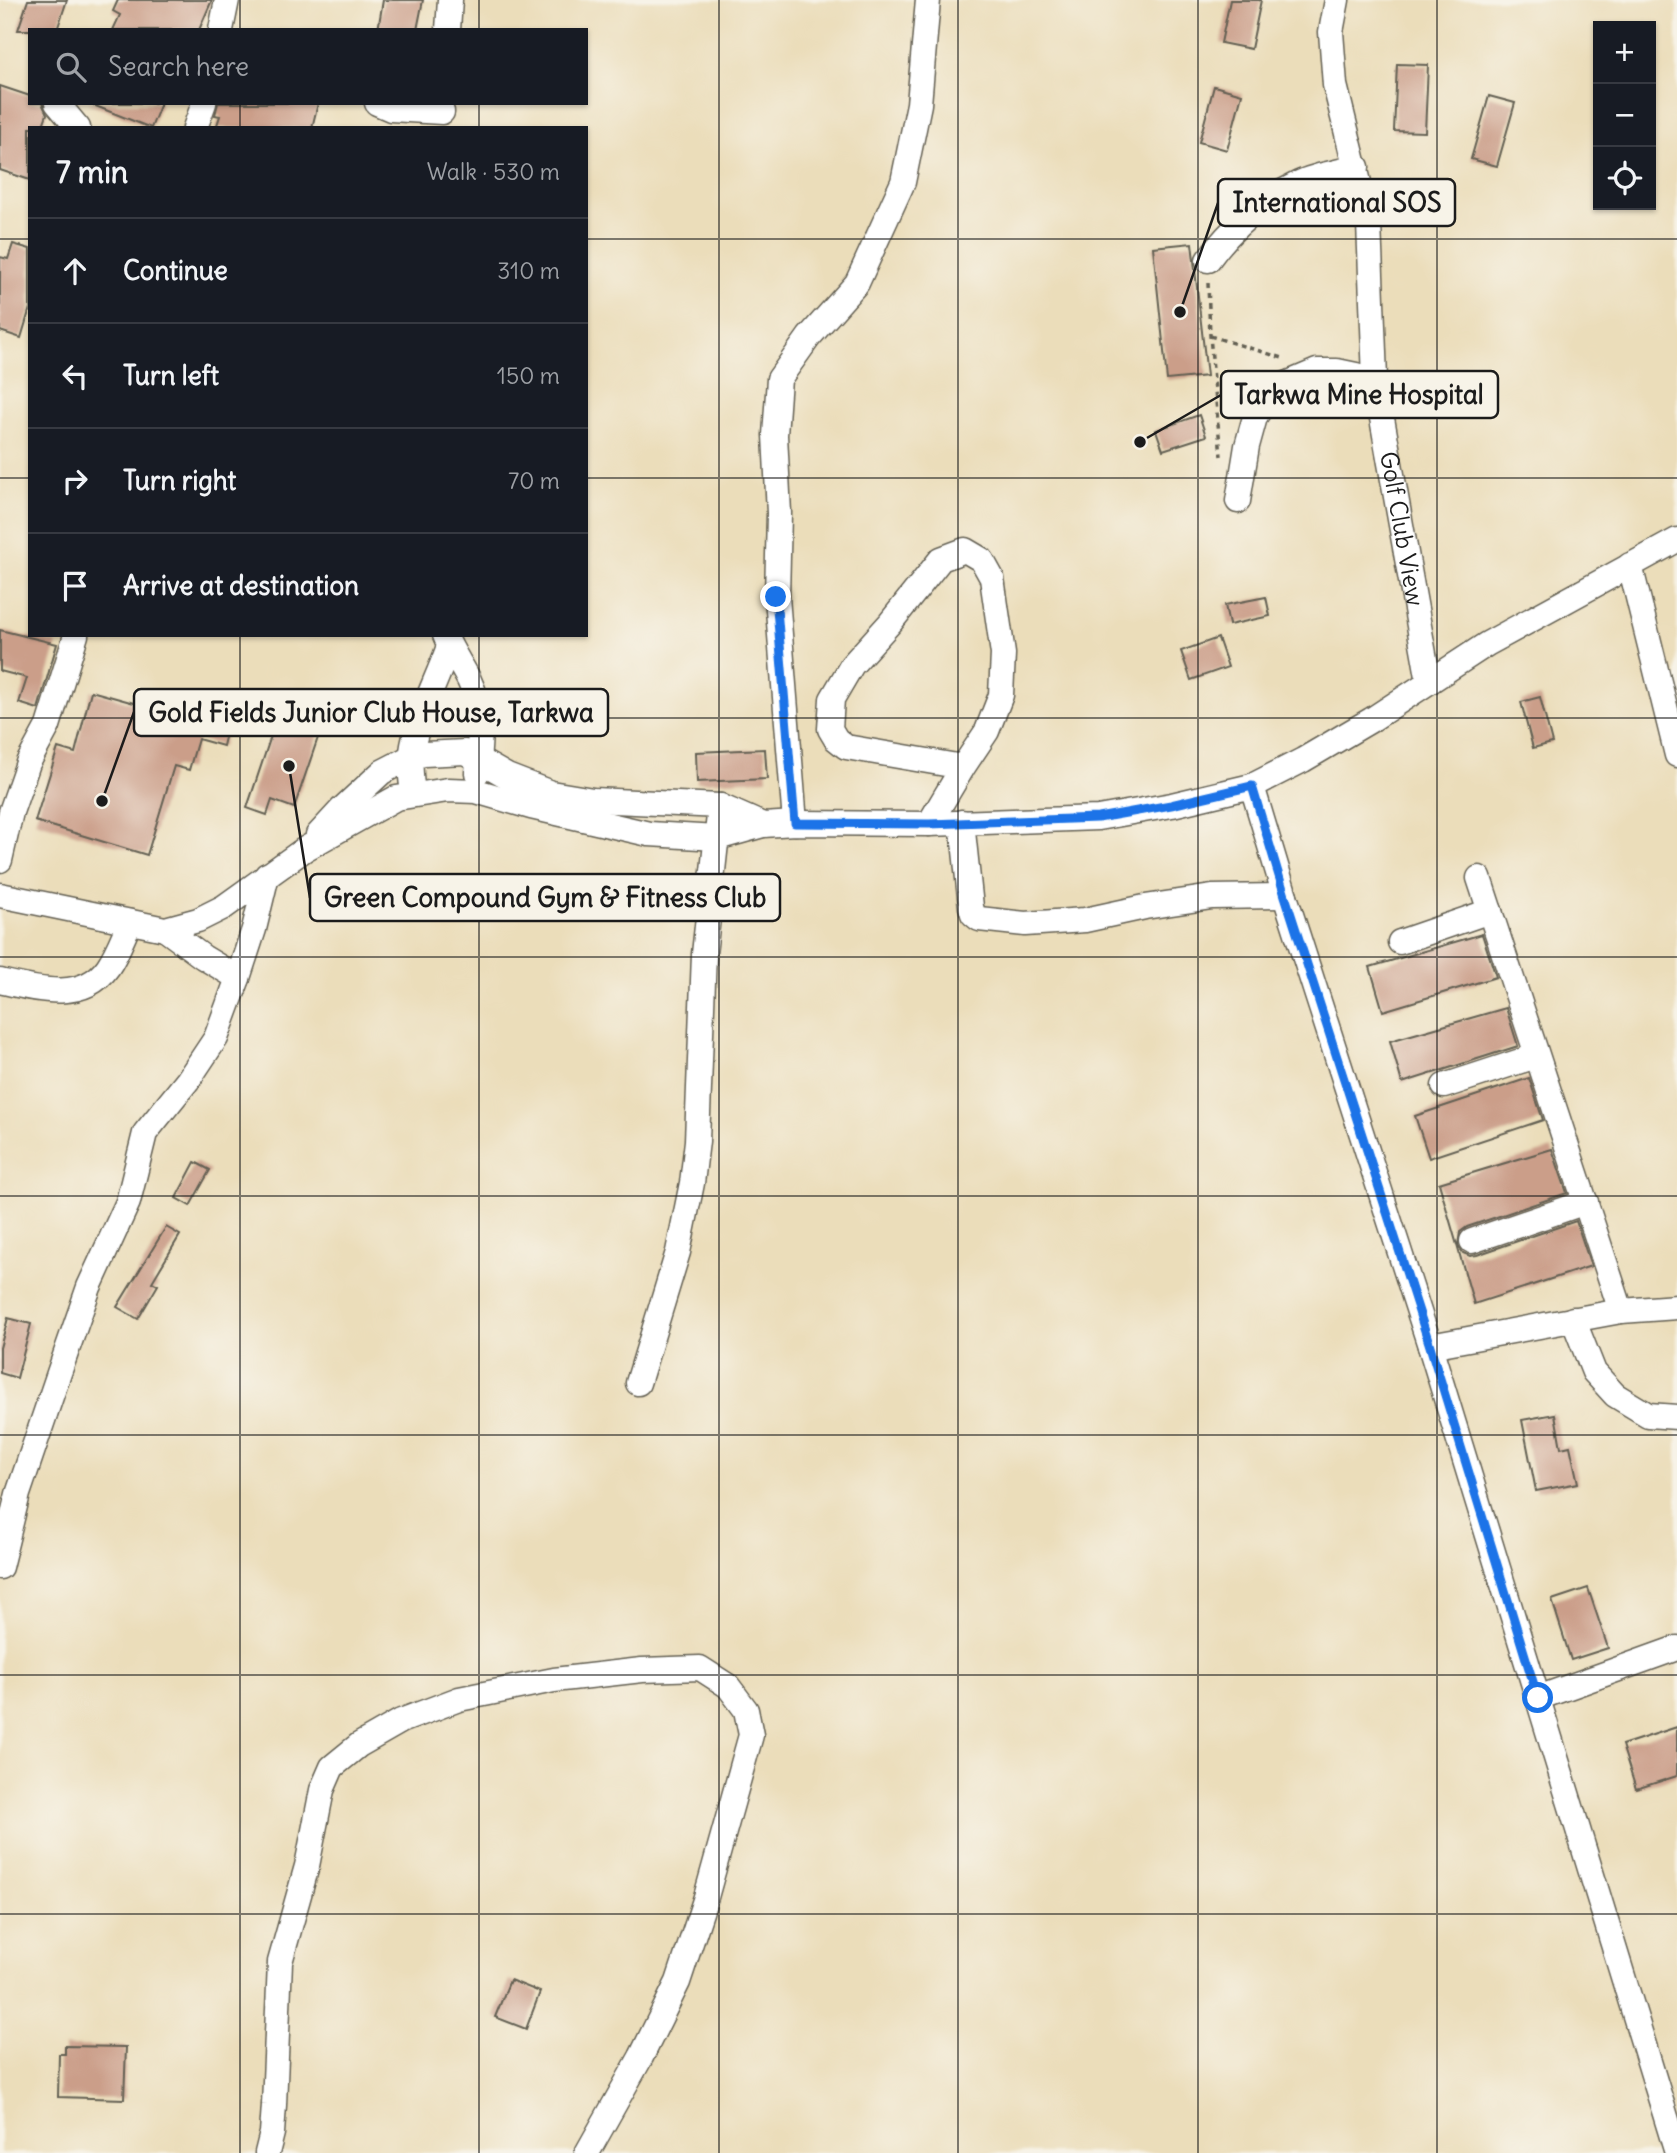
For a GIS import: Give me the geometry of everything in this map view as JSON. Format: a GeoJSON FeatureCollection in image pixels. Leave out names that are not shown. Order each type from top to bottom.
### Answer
{"type":"FeatureCollection","features":[{"type":"Feature","properties":{"kind":"street"},"geometry":{"type":"LineString","coordinates":[[221,28],[227,0]]}},
{"type":"Feature","properties":{"kind":"street"},"geometry":{"type":"LineString","coordinates":[[448,28],[450,0]]}},
{"type":"Feature","properties":{"kind":"street"},"geometry":{"type":"LineString","coordinates":[[795,823],[776,597],[779,513],[775,435],[779,379],[809,337],[857,283],[904,182],[919,104],[928,0]]}},
{"type":"Feature","properties":{"kind":"street","name":"Golf Club View"},"geometry":{"type":"LineString","coordinates":[[1337,0],[1331,32],[1335,85],[1369,223],[1375,379],[1429,682]]}},
{"type":"Feature","properties":{"kind":"street"},"geometry":{"type":"LineString","coordinates":[[59,105],[76,126]]}},
{"type":"Feature","properties":{"kind":"street"},"geometry":{"type":"LineString","coordinates":[[196,126],[203,105]]}},
{"type":"Feature","properties":{"kind":"street"},"geometry":{"type":"LineString","coordinates":[[382,105],[391,109],[441,114]]}},
{"type":"Feature","properties":{"kind":"street"},"geometry":{"type":"LineString","coordinates":[[1208,260],[1223,239],[1268,201],[1300,183],[1357,167]]}},
{"type":"Feature","properties":{"kind":"street"},"geometry":{"type":"LineString","coordinates":[[1238,501],[1247,446],[1255,417],[1266,399],[1284,385],[1317,371],[1337,371],[1375,379]]}},
{"type":"Feature","properties":{"kind":"street"},"geometry":{"type":"LineString","coordinates":[[305,849],[342,809],[382,772],[411,757],[425,754],[465,752],[507,776],[649,834],[717,838],[763,825],[795,823],[929,824],[1098,818],[1171,805],[1252,786],[1303,760],[1487,644],[1677,540]]}},
{"type":"Feature","properties":{"kind":"street"},"geometry":{"type":"LineString","coordinates":[[929,824],[987,731],[1000,695],[1003,654],[992,578],[982,560],[965,551],[941,559],[852,665],[832,699],[830,729],[836,739],[846,747],[963,766]]}},
{"type":"Feature","properties":{"kind":"street"},"geometry":{"type":"LineString","coordinates":[[1630,565],[1667,674],[1677,755]]}},
{"type":"Feature","properties":{"kind":"street"},"geometry":{"type":"LineString","coordinates":[[0,860],[11,812],[28,763],[48,726],[75,637]]}},
{"type":"Feature","properties":{"kind":"street"},"geometry":{"type":"LineString","coordinates":[[414,794],[411,757],[422,714],[447,641]]}},
{"type":"Feature","properties":{"kind":"street"},"geometry":{"type":"LineString","coordinates":[[447,641],[469,681],[479,710],[481,731],[476,791]]}},
{"type":"Feature","properties":{"kind":"street"},"geometry":{"type":"LineString","coordinates":[[1252,786],[1430,1346],[1677,2153]]}},
{"type":"Feature","properties":{"kind":"street"},"geometry":{"type":"LineString","coordinates":[[165,929],[198,920],[225,907],[305,849],[396,798],[414,794],[449,790],[476,791],[531,807],[592,810],[720,806],[763,825]]}},
{"type":"Feature","properties":{"kind":"street"},"geometry":{"type":"LineString","coordinates":[[638,1383],[678,1252],[692,1184],[698,1128],[704,954],[720,806]]}},
{"type":"Feature","properties":{"kind":"street"},"geometry":{"type":"LineString","coordinates":[[962,822],[972,914],[979,919],[1025,924],[1085,920],[1212,897],[1285,896]]}},
{"type":"Feature","properties":{"kind":"street"},"geometry":{"type":"LineString","coordinates":[[0,1567],[18,1494],[89,1287],[128,1202],[145,1133],[188,1080],[216,1038],[254,929],[267,875]]}},
{"type":"Feature","properties":{"kind":"street"},"geometry":{"type":"LineString","coordinates":[[1479,878],[1621,1311]]}},
{"type":"Feature","properties":{"kind":"street"},"geometry":{"type":"LineString","coordinates":[[0,895],[165,929],[202,957],[238,978]]}},
{"type":"Feature","properties":{"kind":"street"},"geometry":{"type":"LineString","coordinates":[[1400,942],[1490,911]]}},
{"type":"Feature","properties":{"kind":"street"},"geometry":{"type":"LineString","coordinates":[[0,981],[68,992],[90,983],[107,968],[130,922]]}},
{"type":"Feature","properties":{"kind":"street"},"geometry":{"type":"LineString","coordinates":[[1444,1087],[1536,1056]]}},
{"type":"Feature","properties":{"kind":"street"},"geometry":{"type":"LineString","coordinates":[[1472,1241],[1586,1202]]}},
{"type":"Feature","properties":{"kind":"street"},"geometry":{"type":"LineString","coordinates":[[1430,1346],[1621,1311],[1677,1307]]}},
{"type":"Feature","properties":{"kind":"street"},"geometry":{"type":"LineString","coordinates":[[1573,1320],[1594,1372],[1615,1395],[1648,1415],[1676,1417]]}},
{"type":"Feature","properties":{"kind":"street"},"geometry":{"type":"LineString","coordinates":[[1538,1698],[1677,1648]]}},
{"type":"Feature","properties":{"kind":"street"},"geometry":{"type":"LineString","coordinates":[[267,2153],[274,2105],[280,1962],[307,1866],[322,1790],[332,1767],[359,1745],[401,1721],[458,1699],[555,1680],[642,1670],[700,1668],[727,1686],[746,1710],[751,1735],[706,1897],[678,1982],[641,2057],[587,2153]]}},
{"type":"Feature","properties":{"kind":"path"},"geometry":{"type":"LineString","coordinates":[[1208,260],[1210,336],[1222,464]]}},
{"type":"Feature","properties":{"kind":"path"},"geometry":{"type":"LineString","coordinates":[[1210,336],[1277,355],[1317,371]]}},
{"type":"Feature","properties":{"kind":"building"},"geometry":{"type":"Polygon","coordinates":[[[28,0],[67,0],[58,28],[18,30],[28,0]]]}},
{"type":"Feature","properties":{"kind":"building"},"geometry":{"type":"Polygon","coordinates":[[[118,0],[212,0],[200,28],[114,28],[120,15],[113,11],[118,0]]]}},
{"type":"Feature","properties":{"kind":"building"},"geometry":{"type":"Polygon","coordinates":[[[383,0],[423,0],[417,28],[378,28],[383,0]]]}},
{"type":"Feature","properties":{"kind":"building"},"geometry":{"type":"Polygon","coordinates":[[[1230,0],[1261,0],[1251,49],[1221,43],[1230,0]]]}},
{"type":"Feature","properties":{"kind":"building"},"geometry":{"type":"Polygon","coordinates":[[[1397,64],[1428,65],[1425,132],[1394,131],[1397,64]]]}},
{"type":"Feature","properties":{"kind":"building"},"geometry":{"type":"Polygon","coordinates":[[[0,86],[28,95],[28,105],[43,105],[47,114],[43,126],[28,126],[28,179],[0,170],[0,86]]]}},
{"type":"Feature","properties":{"kind":"building"},"geometry":{"type":"Polygon","coordinates":[[[1214,86],[1242,94],[1227,150],[1199,142],[1214,86]]]}},
{"type":"Feature","properties":{"kind":"building"},"geometry":{"type":"Polygon","coordinates":[[[1489,96],[1515,103],[1497,166],[1471,159],[1489,96]]]}},
{"type":"Feature","properties":{"kind":"building"},"geometry":{"type":"Polygon","coordinates":[[[93,105],[160,105],[152,126],[93,105]]]}},
{"type":"Feature","properties":{"kind":"building"},"geometry":{"type":"Polygon","coordinates":[[[218,105],[318,105],[312,126],[217,126],[220,116],[215,115],[218,105]]]}},
{"type":"Feature","properties":{"kind":"building"},"geometry":{"type":"Polygon","coordinates":[[[1192,243],[1207,376],[1167,380],[1153,247],[1192,243]]]}},
{"type":"Feature","properties":{"kind":"building"},"geometry":{"type":"Polygon","coordinates":[[[13,244],[28,248],[28,315],[21,338],[0,331],[0,257],[8,259],[13,244]]]}},
{"type":"Feature","properties":{"kind":"building"},"geometry":{"type":"Polygon","coordinates":[[[1199,415],[1206,436],[1163,450],[1156,430],[1199,415]]]}},
{"type":"Feature","properties":{"kind":"building"},"geometry":{"type":"Polygon","coordinates":[[[1266,597],[1270,616],[1229,625],[1225,605],[1266,597]]]}},
{"type":"Feature","properties":{"kind":"building"},"geometry":{"type":"Polygon","coordinates":[[[0,630],[57,644],[38,709],[19,703],[27,678],[0,671],[0,630]]]}},
{"type":"Feature","properties":{"kind":"building"},"geometry":{"type":"Polygon","coordinates":[[[1218,638],[1228,667],[1191,680],[1181,651],[1218,638]]]}},
{"type":"Feature","properties":{"kind":"building"},"geometry":{"type":"Polygon","coordinates":[[[91,691],[227,729],[223,746],[198,739],[189,770],[174,766],[147,855],[35,821],[58,748],[75,753],[91,691]]]}},
{"type":"Feature","properties":{"kind":"building"},"geometry":{"type":"Polygon","coordinates":[[[1540,697],[1552,743],[1533,748],[1521,702],[1540,697]]]}},
{"type":"Feature","properties":{"kind":"building"},"geometry":{"type":"Polygon","coordinates":[[[281,706],[324,720],[294,808],[272,800],[267,815],[247,808],[281,706]]]}},
{"type":"Feature","properties":{"kind":"building"},"geometry":{"type":"Polygon","coordinates":[[[765,749],[767,779],[697,782],[696,752],[765,749]]]}},
{"type":"Feature","properties":{"kind":"building"},"geometry":{"type":"Polygon","coordinates":[[[1482,934],[1496,977],[1383,1011],[1370,967],[1482,934]]]}},
{"type":"Feature","properties":{"kind":"building"},"geometry":{"type":"Polygon","coordinates":[[[1506,1008],[1518,1046],[1402,1083],[1390,1041],[1506,1008]]]}},
{"type":"Feature","properties":{"kind":"building"},"geometry":{"type":"Polygon","coordinates":[[[1529,1078],[1543,1120],[1429,1158],[1415,1116],[1529,1078]]]}},
{"type":"Feature","properties":{"kind":"building"},"geometry":{"type":"Polygon","coordinates":[[[1552,1149],[1567,1193],[1467,1227],[1460,1232],[1458,1245],[1463,1253],[1477,1255],[1576,1221],[1591,1266],[1474,1304],[1439,1183],[1552,1149]]]}},
{"type":"Feature","properties":{"kind":"building"},"geometry":{"type":"Polygon","coordinates":[[[195,1162],[210,1170],[190,1206],[176,1198],[195,1162]]]}},
{"type":"Feature","properties":{"kind":"building"},"geometry":{"type":"Polygon","coordinates":[[[166,1227],[180,1235],[152,1282],[158,1285],[138,1319],[117,1307],[166,1227]]]}},
{"type":"Feature","properties":{"kind":"building"},"geometry":{"type":"Polygon","coordinates":[[[8,1318],[31,1324],[17,1378],[0,1373],[0,1348],[8,1318]]]}},
{"type":"Feature","properties":{"kind":"building"},"geometry":{"type":"Polygon","coordinates":[[[1555,1414],[1561,1448],[1570,1446],[1578,1483],[1536,1491],[1522,1420],[1555,1414]]]}},
{"type":"Feature","properties":{"kind":"building"},"geometry":{"type":"Polygon","coordinates":[[[1588,1588],[1608,1648],[1571,1660],[1552,1600],[1588,1588]]]}},
{"type":"Feature","properties":{"kind":"building"},"geometry":{"type":"Polygon","coordinates":[[[1677,1727],[1677,1776],[1636,1789],[1622,1745],[1677,1727]]]}},
{"type":"Feature","properties":{"kind":"building"},"geometry":{"type":"Polygon","coordinates":[[[510,1980],[540,1992],[526,2029],[495,2017],[510,1980]]]}},
{"type":"Feature","properties":{"kind":"building"},"geometry":{"type":"Polygon","coordinates":[[[65,2046],[126,2047],[124,2099],[58,2097],[59,2054],[65,2054],[65,2046]]]}},
{"type":"Feature","properties":{"kind":"place","name":"International SOS"},"geometry":{"type":"Point","coordinates":[1180,312]}},
{"type":"Feature","properties":{"kind":"place","name":"Tarkwa Mine Hospital"},"geometry":{"type":"Point","coordinates":[1140,442]}},
{"type":"Feature","properties":{"kind":"place","name":"Green Compound Gym & Fitness Club"},"geometry":{"type":"Point","coordinates":[289,766]}},
{"type":"Feature","properties":{"kind":"place","name":"Gold Fields Junior Club House, Tarkwa"},"geometry":{"type":"Point","coordinates":[102,801]}},
{"type":"Feature","properties":{"kind":"route"},"geometry":{"type":"LineString","coordinates":[[776,597],[795,823],[929,824],[1098,818],[1171,805],[1252,786],[1430,1346],[1538,1698]]}}]}
